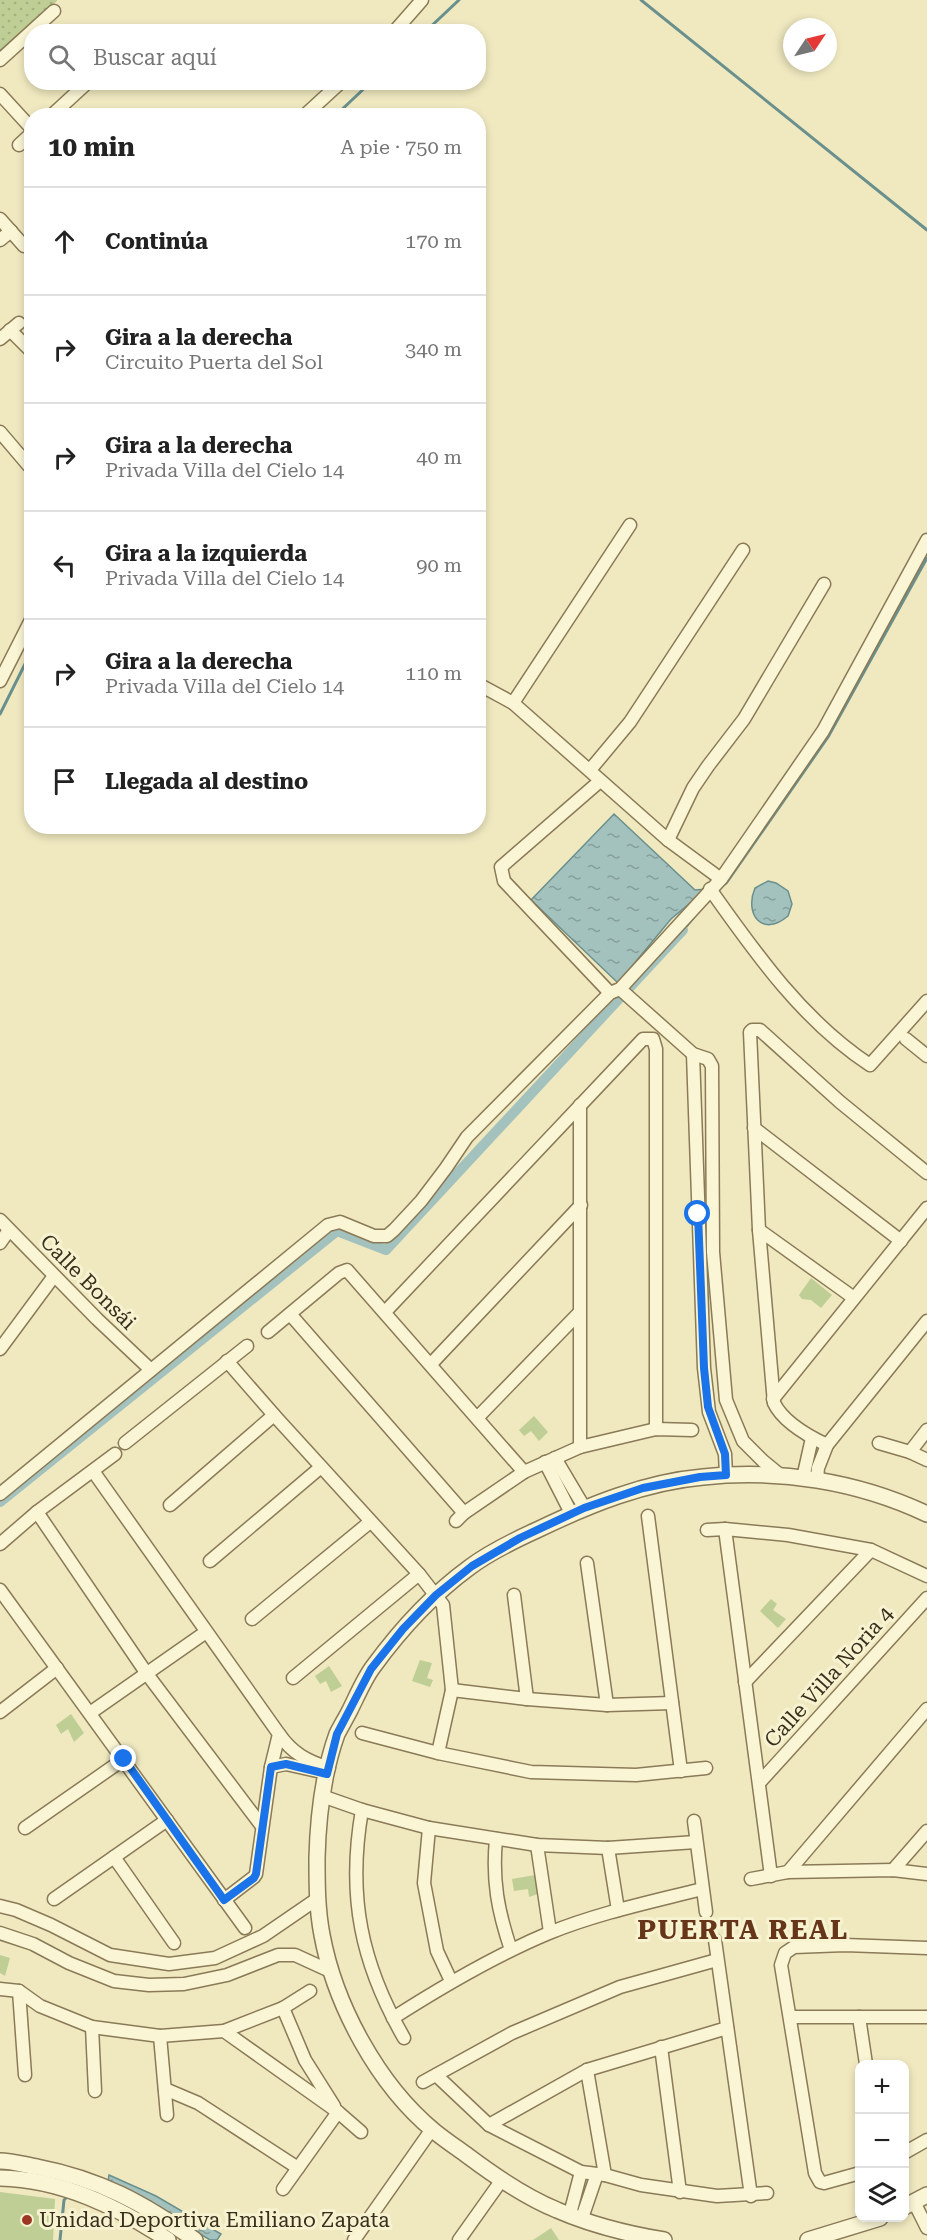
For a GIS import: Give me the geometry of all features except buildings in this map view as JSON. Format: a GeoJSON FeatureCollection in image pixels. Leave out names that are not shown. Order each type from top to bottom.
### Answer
{"type":"FeatureCollection","features":[{"type":"Feature","properties":{"kind":"street"},"geometry":{"type":"LineString","coordinates":[[401,24],[422,0]]}},
{"type":"Feature","properties":{"kind":"street"},"geometry":{"type":"LineString","coordinates":[[40,24],[54,11]]}},
{"type":"Feature","properties":{"kind":"street"},"geometry":{"type":"LineString","coordinates":[[0,60],[24,38]]}},
{"type":"Feature","properties":{"kind":"street"},"geometry":{"type":"LineString","coordinates":[[60,108],[79,90]]}},
{"type":"Feature","properties":{"kind":"street"},"geometry":{"type":"LineString","coordinates":[[313,108],[332,90]]}},
{"type":"Feature","properties":{"kind":"street"},"geometry":{"type":"LineString","coordinates":[[1,98],[24,122]]}},
{"type":"Feature","properties":{"kind":"street"},"geometry":{"type":"LineString","coordinates":[[19,145],[24,140]]}},
{"type":"Feature","properties":{"kind":"street"},"geometry":{"type":"LineString","coordinates":[[0,219],[24,246]]}},
{"type":"Feature","properties":{"kind":"street"},"geometry":{"type":"LineString","coordinates":[[0,240],[11,231]]}},
{"type":"Feature","properties":{"kind":"street"},"geometry":{"type":"LineString","coordinates":[[0,339],[14,326],[24,340]]}},
{"type":"Feature","properties":{"kind":"street"},"geometry":{"type":"LineString","coordinates":[[0,432],[24,460]]}},
{"type":"Feature","properties":{"kind":"street"},"geometry":{"type":"LineString","coordinates":[[513,703],[630,525]]}},
{"type":"Feature","properties":{"kind":"street"},"geometry":{"type":"LineString","coordinates":[[0,1494],[331,1223],[340,1222],[374,1236],[387,1236],[394,1230],[421,1201],[474,1129],[615,991],[721,879],[823,731],[927,540]]}},
{"type":"Feature","properties":{"kind":"street"},"geometry":{"type":"LineString","coordinates":[[590,770],[630,722],[743,550]]}},
{"type":"Feature","properties":{"kind":"street"},"geometry":{"type":"LineString","coordinates":[[668,840],[693,788],[744,719],[824,584]]}},
{"type":"Feature","properties":{"kind":"street"},"geometry":{"type":"LineString","coordinates":[[0,681],[24,634]]}},
{"type":"Feature","properties":{"kind":"street"},"geometry":{"type":"LineString","coordinates":[[486,688],[513,703],[668,840],[721,879]]}},
{"type":"Feature","properties":{"kind":"street"},"geometry":{"type":"LineString","coordinates":[[600,781],[501,867],[504,881],[615,991],[693,1054],[708,1059],[712,1066],[713,1252],[726,1400],[743,1441],[780,1475]]}},
{"type":"Feature","properties":{"kind":"street"},"geometry":{"type":"LineString","coordinates":[[710,889],[765,964],[806,1012],[851,1053],[870,1065],[927,1000]]}},
{"type":"Feature","properties":{"kind":"street"},"geometry":{"type":"LineString","coordinates":[[827,1445],[812,1438],[781,1414],[773,1399],[759,1230],[748,1035],[752,1030],[758,1029],[840,1102],[927,1173]]}},
{"type":"Feature","properties":{"kind":"street"},"geometry":{"type":"LineString","coordinates":[[385,1312],[643,1039],[653,1039],[656,1061],[656,1429]]}},
{"type":"Feature","properties":{"kind":"street"},"geometry":{"type":"LineString","coordinates":[[906,1040],[927,1056]]}},
{"type":"Feature","properties":{"kind":"street"},"geometry":{"type":"LineString","coordinates":[[693,1054],[704,1368],[708,1407],[725,1454],[726,1475]]}},
{"type":"Feature","properties":{"kind":"street"},"geometry":{"type":"LineString","coordinates":[[580,1105],[580,1447]]}},
{"type":"Feature","properties":{"kind":"street"},"geometry":{"type":"LineString","coordinates":[[754,1128],[901,1241]]}},
{"type":"Feature","properties":{"kind":"street"},"geometry":{"type":"LineString","coordinates":[[431,1364],[581,1205]]}},
{"type":"Feature","properties":{"kind":"street"},"geometry":{"type":"LineString","coordinates":[[773,1399],[927,1208]]}},
{"type":"Feature","properties":{"kind":"street"},"geometry":{"type":"LineString","coordinates":[[698,1214],[713,1215]]}},
{"type":"Feature","properties":{"kind":"street","name":"Calle Bonsái"},"geometry":{"type":"LineString","coordinates":[[0,1220],[151,1370]]}},
{"type":"Feature","properties":{"kind":"street"},"geometry":{"type":"LineString","coordinates":[[0,1243],[9,1230]]}},
{"type":"Feature","properties":{"kind":"street"},"geometry":{"type":"LineString","coordinates":[[759,1230],[854,1298]]}},
{"type":"Feature","properties":{"kind":"street"},"geometry":{"type":"LineString","coordinates":[[268,1332],[339,1273],[347,1270],[524,1472]]}},
{"type":"Feature","properties":{"kind":"street"},"geometry":{"type":"LineString","coordinates":[[0,1349],[54,1276]]}},
{"type":"Feature","properties":{"kind":"street"},"geometry":{"type":"LineString","coordinates":[[290,1314],[460,1517],[524,1472],[580,1447],[656,1429],[692,1430]]}},
{"type":"Feature","properties":{"kind":"street"},"geometry":{"type":"LineString","coordinates":[[478,1417],[579,1314]]}},
{"type":"Feature","properties":{"kind":"street"},"geometry":{"type":"LineString","coordinates":[[811,1473],[827,1445],[927,1321]]}},
{"type":"Feature","properties":{"kind":"street"},"geometry":{"type":"LineString","coordinates":[[125,1443],[247,1346]]}},
{"type":"Feature","properties":{"kind":"street"},"geometry":{"type":"LineString","coordinates":[[227,1361],[436,1595],[452,1690],[438,1753]]}},
{"type":"Feature","properties":{"kind":"street"},"geometry":{"type":"LineString","coordinates":[[170,1505],[274,1415]]}},
{"type":"Feature","properties":{"kind":"street"},"geometry":{"type":"LineString","coordinates":[[910,1452],[927,1430]]}},
{"type":"Feature","properties":{"kind":"street"},"geometry":{"type":"LineString","coordinates":[[811,1473],[812,1438]]}},
{"type":"Feature","properties":{"kind":"street"},"geometry":{"type":"LineString","coordinates":[[879,1443],[910,1452],[927,1460]]}},
{"type":"Feature","properties":{"kind":"street"},"geometry":{"type":"LineString","coordinates":[[0,1544],[37,1512],[115,1454]]}},
{"type":"Feature","properties":{"kind":"street"},"geometry":{"type":"LineString","coordinates":[[550,1460],[578,1510]]}},
{"type":"Feature","properties":{"kind":"street"},"geometry":{"type":"LineString","coordinates":[[210,1562],[321,1467]]}},
{"type":"Feature","properties":{"kind":"street"},"geometry":{"type":"LineString","coordinates":[[93,1471],[289,1749],[312,1766]]}},
{"type":"Feature","properties":{"kind":"street"},"geometry":{"type":"LineString","coordinates":[[664,2240],[626,2233],[577,2211],[559,2212],[501,2181],[432,2129],[380,2072],[348,2015],[330,1971],[321,1934],[317,1899],[318,1837],[326,1797],[328,1771],[337,1734],[371,1669],[403,1629],[436,1595],[472,1566],[520,1538],[578,1510],[643,1488],[700,1477],[811,1473],[927,1514]]}},
{"type":"Feature","properties":{"kind":"street"},"geometry":{"type":"LineString","coordinates":[[37,1512],[147,1674],[261,1824]]}},
{"type":"Feature","properties":{"kind":"street"},"geometry":{"type":"LineString","coordinates":[[648,1516],[681,1771]]}},
{"type":"Feature","properties":{"kind":"street"},"geometry":{"type":"LineString","coordinates":[[252,1619],[370,1522]]}},
{"type":"Feature","properties":{"kind":"street"},"geometry":{"type":"LineString","coordinates":[[707,1530],[725,1529],[788,1534],[871,1550],[927,1576]]}},
{"type":"Feature","properties":{"kind":"street","name":"Calle Villa Noria 4"},"geometry":{"type":"LineString","coordinates":[[725,1529],[771,1876]]}},
{"type":"Feature","properties":{"kind":"street"},"geometry":{"type":"LineString","coordinates":[[745,1682],[871,1550]]}},
{"type":"Feature","properties":{"kind":"street"},"geometry":{"type":"LineString","coordinates":[[587,1563],[608,1705]]}},
{"type":"Feature","properties":{"kind":"street"},"geometry":{"type":"LineString","coordinates":[[293,1678],[419,1574]]}},
{"type":"Feature","properties":{"kind":"street"},"geometry":{"type":"LineString","coordinates":[[0,1590],[244,1928]]}},
{"type":"Feature","properties":{"kind":"street"},"geometry":{"type":"LineString","coordinates":[[514,1595],[527,1699]]}},
{"type":"Feature","properties":{"kind":"street","name":"Calle Villa Noria 4"},"geometry":{"type":"LineString","coordinates":[[760,1782],[927,1598]]}},
{"type":"Feature","properties":{"kind":"street"},"geometry":{"type":"LineString","coordinates":[[90,1713],[206,1632]]}},
{"type":"Feature","properties":{"kind":"street"},"geometry":{"type":"LineString","coordinates":[[0,1712],[57,1668]]}},
{"type":"Feature","properties":{"kind":"street"},"geometry":{"type":"LineString","coordinates":[[452,1690],[608,1705],[672,1703]]}},
{"type":"Feature","properties":{"kind":"street"},"geometry":{"type":"LineString","coordinates":[[788,1872],[927,1709]]}},
{"type":"Feature","properties":{"kind":"street"},"geometry":{"type":"LineString","coordinates":[[362,1733],[438,1753],[531,1772],[636,1775],[706,1768]]}},
{"type":"Feature","properties":{"kind":"street"},"geometry":{"type":"LineString","coordinates":[[224,1900],[254,1878],[256,1874],[261,1824],[279,1734]]}},
{"type":"Feature","properties":{"kind":"street"},"geometry":{"type":"LineString","coordinates":[[25,1828],[124,1759]]}},
{"type":"Feature","properties":{"kind":"street"},"geometry":{"type":"LineString","coordinates":[[271,1767],[286,1764],[312,1766],[328,1771]]}},
{"type":"Feature","properties":{"kind":"street"},"geometry":{"type":"LineString","coordinates":[[326,1797],[362,1810],[429,1828],[537,1845],[608,1848],[696,1842]]}},
{"type":"Feature","properties":{"kind":"street"},"geometry":{"type":"LineString","coordinates":[[362,1810],[358,1834],[355,1892],[367,1960],[378,1990],[404,2038]]}},
{"type":"Feature","properties":{"kind":"street"},"geometry":{"type":"LineString","coordinates":[[54,1899],[167,1820]]}},
{"type":"Feature","properties":{"kind":"street"},"geometry":{"type":"LineString","coordinates":[[694,1821],[706,1912]]}},
{"type":"Feature","properties":{"kind":"street"},"geometry":{"type":"LineString","coordinates":[[429,1828],[424,1882],[437,1950],[452,1981]]}},
{"type":"Feature","properties":{"kind":"street"},"geometry":{"type":"LineString","coordinates":[[892,1870],[927,1831]]}},
{"type":"Feature","properties":{"kind":"street"},"geometry":{"type":"LineString","coordinates":[[496,1839],[494,1865],[499,1914],[511,1950]]}},
{"type":"Feature","properties":{"kind":"street"},"geometry":{"type":"LineString","coordinates":[[537,1845],[550,1932]]}},
{"type":"Feature","properties":{"kind":"street"},"geometry":{"type":"LineString","coordinates":[[608,1848],[618,1910]]}},
{"type":"Feature","properties":{"kind":"street"},"geometry":{"type":"LineString","coordinates":[[114,1857],[174,1943]]}},
{"type":"Feature","properties":{"kind":"street"},"geometry":{"type":"LineString","coordinates":[[752,1879],[788,1872],[892,1870],[927,1874]]}},
{"type":"Feature","properties":{"kind":"street"},"geometry":{"type":"LineString","coordinates":[[393,2018],[452,1981],[550,1932],[618,1910],[702,1889]]}},
{"type":"Feature","properties":{"kind":"street"},"geometry":{"type":"LineString","coordinates":[[0,1906],[16,1910],[51,1925],[110,1955],[169,1964],[215,1958],[262,1936],[317,1899]]}},
{"type":"Feature","properties":{"kind":"street"},"geometry":{"type":"LineString","coordinates":[[0,1933],[33,1944],[69,1963],[114,1981],[149,1985],[184,1984],[227,1975],[278,1955],[295,1955],[330,1971]]}},
{"type":"Feature","properties":{"kind":"street"},"geometry":{"type":"LineString","coordinates":[[716,1940],[751,2196]]}},
{"type":"Feature","properties":{"kind":"street"},"geometry":{"type":"LineString","coordinates":[[855,2174],[824,2183],[817,2178],[781,1965],[789,1949],[845,1945],[927,1948]]}},
{"type":"Feature","properties":{"kind":"street"},"geometry":{"type":"LineString","coordinates":[[423,2082],[512,2033],[620,1987],[717,1960]]}},
{"type":"Feature","properties":{"kind":"street"},"geometry":{"type":"LineString","coordinates":[[0,1989],[19,1991],[40,2006],[92,2027],[160,2036],[224,2031],[283,2008],[310,1991]]}},
{"type":"Feature","properties":{"kind":"street"},"geometry":{"type":"LineString","coordinates":[[19,1991],[25,2075]]}},
{"type":"Feature","properties":{"kind":"street"},"geometry":{"type":"LineString","coordinates":[[283,2008],[305,2060],[338,2112]]}},
{"type":"Feature","properties":{"kind":"street"},"geometry":{"type":"LineString","coordinates":[[790,2017],[927,2018]]}},
{"type":"Feature","properties":{"kind":"street"},"geometry":{"type":"LineString","coordinates":[[859,2017],[865,2060]]}},
{"type":"Feature","properties":{"kind":"street"},"geometry":{"type":"LineString","coordinates":[[92,2027],[96,2091]]}},
{"type":"Feature","properties":{"kind":"street"},"geometry":{"type":"LineString","coordinates":[[489,2125],[587,2070],[727,2028]]}},
{"type":"Feature","properties":{"kind":"street"},"geometry":{"type":"LineString","coordinates":[[224,2031],[338,2112],[361,2132]]}},
{"type":"Feature","properties":{"kind":"street"},"geometry":{"type":"LineString","coordinates":[[160,2036],[167,2115]]}},
{"type":"Feature","properties":{"kind":"street"},"geometry":{"type":"LineString","coordinates":[[661,2047],[680,2192]]}},
{"type":"Feature","properties":{"kind":"street"},"geometry":{"type":"LineString","coordinates":[[577,2211],[601,2174],[587,2070]]}},
{"type":"Feature","properties":{"kind":"street"},"geometry":{"type":"LineString","coordinates":[[436,2075],[489,2125],[581,2172],[601,2174],[641,2185],[680,2192],[717,2196],[751,2196],[767,2193]]}},
{"type":"Feature","properties":{"kind":"street"},"geometry":{"type":"LineString","coordinates":[[165,2089],[198,2103],[298,2168]]}},
{"type":"Feature","properties":{"kind":"street"},"geometry":{"type":"LineString","coordinates":[[283,2189],[338,2112]]}},
{"type":"Feature","properties":{"kind":"street"},"geometry":{"type":"LineString","coordinates":[[354,2240],[432,2129]]}},
{"type":"Feature","properties":{"kind":"street"},"geometry":{"type":"LineString","coordinates":[[909,2150],[927,2140]]}},
{"type":"Feature","properties":{"kind":"street"},"geometry":{"type":"LineString","coordinates":[[0,2161],[54,2170],[97,2184],[141,2203],[195,2240]]}},
{"type":"Feature","properties":{"kind":"street"},"geometry":{"type":"LineString","coordinates":[[577,2211],[581,2172]]}},
{"type":"Feature","properties":{"kind":"street"},"geometry":{"type":"LineString","coordinates":[[0,2178],[18,2178],[54,2185],[108,2204],[168,2240]]}},
{"type":"Feature","properties":{"kind":"street"},"geometry":{"type":"LineString","coordinates":[[459,2240],[501,2181]]}},
{"type":"Feature","properties":{"kind":"street"},"geometry":{"type":"LineString","coordinates":[[919,2201],[927,2228]]}},
{"type":"Feature","properties":{"kind":"street"},"geometry":{"type":"LineString","coordinates":[[808,2240],[864,2222]]}},
{"type":"Feature","properties":{"kind":"green space"},"geometry":{"type":"Polygon","coordinates":[[[0,0],[57,0],[31,24],[24,24],[24,30],[0,51],[0,0]]]}},
{"type":"Feature","properties":{"kind":"green space"},"geometry":{"type":"Polygon","coordinates":[[[811,1278],[832,1295],[821,1308],[811,1300],[802,1299],[799,1295],[811,1278]]]}},
{"type":"Feature","properties":{"kind":"green space"},"geometry":{"type":"Polygon","coordinates":[[[534,1416],[548,1432],[539,1441],[531,1431],[524,1436],[519,1430],[534,1416]]]}},
{"type":"Feature","properties":{"kind":"green space"},"geometry":{"type":"Polygon","coordinates":[[[771,1599],[777,1604],[773,1610],[786,1619],[778,1628],[760,1611],[771,1599]]]}},
{"type":"Feature","properties":{"kind":"green space"},"geometry":{"type":"Polygon","coordinates":[[[420,1660],[432,1663],[427,1678],[433,1680],[430,1687],[412,1681],[420,1660]]]}},
{"type":"Feature","properties":{"kind":"green space"},"geometry":{"type":"Polygon","coordinates":[[[329,1666],[342,1686],[331,1692],[326,1681],[320,1684],[315,1676],[329,1666]]]}},
{"type":"Feature","properties":{"kind":"green space"},"geometry":{"type":"Polygon","coordinates":[[[71,1714],[84,1733],[74,1742],[68,1729],[61,1734],[56,1725],[71,1714]]]}},
{"type":"Feature","properties":{"kind":"green space"},"geometry":{"type":"Polygon","coordinates":[[[535,1875],[538,1894],[529,1897],[528,1889],[514,1891],[512,1879],[535,1875]]]}},
{"type":"Feature","properties":{"kind":"green space"},"geometry":{"type":"Polygon","coordinates":[[[0,1955],[10,1958],[5,1976],[0,1973],[0,1955]]]}},
{"type":"Feature","properties":{"kind":"green space","name":"Unidad Deportiva Emiliano Zapata"},"geometry":{"type":"Polygon","coordinates":[[[0,2192],[55,2199],[53,2240],[0,2240],[0,2192]]]}},
{"type":"Feature","properties":{"kind":"green space"},"geometry":{"type":"Polygon","coordinates":[[[551,2228],[559,2240],[533,2240],[551,2228]]]}},
{"type":"Feature","properties":{"kind":"water"},"geometry":{"type":"Polygon","coordinates":[[[614,814],[695,890],[707,889],[671,919],[618,983],[531,900],[614,814]]]}},
{"type":"Feature","properties":{"kind":"water"},"geometry":{"type":"Polygon","coordinates":[[[768,881],[788,891],[792,904],[788,916],[770,925],[758,920],[752,906],[755,888],[768,881]]]}},
{"type":"Feature","properties":{"kind":"water"},"geometry":{"type":"Polygon","coordinates":[[[109,2175],[156,2196],[221,2234],[217,2240],[210,2240],[152,2204],[108,2182],[109,2175]]]}},
{"type":"Feature","properties":{"kind":"waterway"},"geometry":{"type":"LineString","coordinates":[[434,24],[459,0]]}},
{"type":"Feature","properties":{"kind":"waterway"},"geometry":{"type":"LineString","coordinates":[[641,0],[927,230]]}},
{"type":"Feature","properties":{"kind":"waterway"},"geometry":{"type":"LineString","coordinates":[[343,108],[363,90]]}},
{"type":"Feature","properties":{"kind":"waterway"},"geometry":{"type":"LineString","coordinates":[[722,886],[828,737],[927,558]]}},
{"type":"Feature","properties":{"kind":"waterway"},"geometry":{"type":"LineString","coordinates":[[0,714],[24,666]]}},
{"type":"Feature","properties":{"kind":"waterway"},"geometry":{"type":"LineString","coordinates":[[683,930],[693,918]]}},
{"type":"Feature","properties":{"kind":"waterway"},"geometry":{"type":"LineString","coordinates":[[0,1502],[337,1231],[386,1250],[683,930]]}},
{"type":"Feature","properties":{"kind":"waterway"},"geometry":{"type":"LineString","coordinates":[[60,2240],[64,2200],[68,2196]]}},
{"type":"Feature","properties":{"kind":"place","name":"Unidad Deportiva Emiliano Zapata"},"geometry":{"type":"Point","coordinates":[27,2220]}},
{"type":"Feature","properties":{"kind":"district","name":"PUERTA REAL"},"geometry":{"type":"Point","coordinates":[743,1930]}},
{"type":"Feature","properties":{"kind":"route"},"geometry":{"type":"LineString","coordinates":[[124,1759],[224,1900],[254,1878],[256,1874],[261,1824],[271,1767],[286,1764],[327,1774],[337,1734],[371,1669],[403,1629],[436,1595],[472,1566],[520,1538],[584,1508],[643,1488],[700,1477],[726,1475],[725,1454],[708,1407],[704,1368],[698,1214]]}}]}
